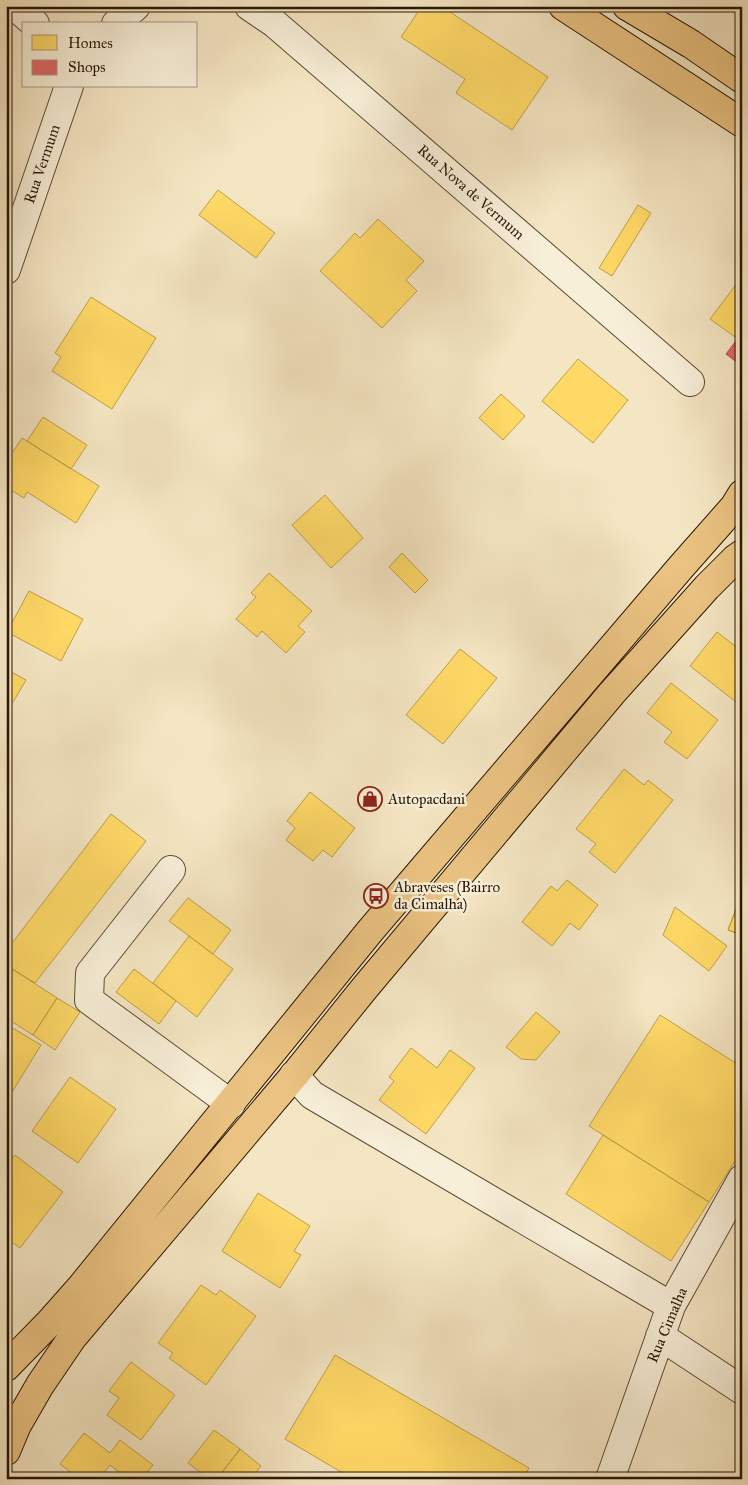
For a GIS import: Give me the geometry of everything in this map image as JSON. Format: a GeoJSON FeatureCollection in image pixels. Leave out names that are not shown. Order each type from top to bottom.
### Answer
{"type":"FeatureCollection","features":[{"type":"Feature","properties":{"kind":"main road"},"geometry":{"type":"LineString","coordinates":[[563,6],[742,123]]}},
{"type":"Feature","properties":{"kind":"main road"},"geometry":{"type":"LineString","coordinates":[[627,6],[691,44],[742,79]]}},
{"type":"Feature","properties":{"kind":"main road"},"geometry":{"type":"LineString","coordinates":[[656,6],[691,44]]}},
{"type":"Feature","properties":{"kind":"main road"},"geometry":{"type":"LineString","coordinates":[[6,1367],[81,1287],[370,931],[734,507],[742,494]]}},
{"type":"Feature","properties":{"kind":"main road"},"geometry":{"type":"LineString","coordinates":[[6,1451],[17,1425],[40,1385],[72,1338],[612,693],[707,587],[742,554]]}},
{"type":"Feature","properties":{"kind":"street"},"geometry":{"type":"LineString","coordinates":[[15,6],[33,22]]}},
{"type":"Feature","properties":{"kind":"street"},"geometry":{"type":"LineString","coordinates":[[118,22],[136,6]]}},
{"type":"Feature","properties":{"kind":"street","name":"Rua Nova de Vermum"},"geometry":{"type":"LineString","coordinates":[[248,6],[274,23],[690,382]]}},
{"type":"Feature","properties":{"kind":"street","name":"Rua Vermum"},"geometry":{"type":"LineString","coordinates":[[6,270],[68,88]]}},
{"type":"Feature","properties":{"kind":"street"},"geometry":{"type":"LineString","coordinates":[[171,870],[90,973],[89,1000],[231,1104]]}},
{"type":"Feature","properties":{"kind":"street"},"geometry":{"type":"LineString","coordinates":[[294,1075],[312,1095],[671,1306]]}},
{"type":"Feature","properties":{"kind":"street","name":"Rua Cimalha"},"geometry":{"type":"LineString","coordinates":[[610,1479],[671,1306],[742,1179]]}},
{"type":"Feature","properties":{"kind":"street"},"geometry":{"type":"LineString","coordinates":[[660,1336],[742,1390]]}},
{"type":"Feature","properties":{"kind":"building: Homes"},"geometry":{"type":"Polygon","coordinates":[[[422,6],[441,6],[548,77],[512,130],[456,93],[465,79],[401,37],[422,6]]]}},
{"type":"Feature","properties":{"kind":"building: Homes"},"geometry":{"type":"Polygon","coordinates":[[[218,190],[275,233],[256,258],[199,215],[218,190]]]}},
{"type":"Feature","properties":{"kind":"building: Homes"},"geometry":{"type":"Polygon","coordinates":[[[638,205],[651,213],[612,276],[599,268],[638,205]]]}},
{"type":"Feature","properties":{"kind":"building: Homes"},"geometry":{"type":"Polygon","coordinates":[[[378,219],[424,261],[406,280],[417,291],[382,328],[320,271],[355,233],[360,238],[378,219]]]}},
{"type":"Feature","properties":{"kind":"building: Homes"},"geometry":{"type":"Polygon","coordinates":[[[738,282],[742,284],[742,333],[738,339],[710,319],[738,282]]]}},
{"type":"Feature","properties":{"kind":"building: Homes"},"geometry":{"type":"Polygon","coordinates":[[[91,297],[156,338],[112,409],[52,371],[61,357],[55,353],[91,297]]]}},
{"type":"Feature","properties":{"kind":"building: Homes"},"geometry":{"type":"Polygon","coordinates":[[[578,359],[628,400],[593,443],[542,401],[578,359]]]}},
{"type":"Feature","properties":{"kind":"building: Homes"},"geometry":{"type":"Polygon","coordinates":[[[501,394],[525,416],[503,440],[479,418],[501,394]]]}},
{"type":"Feature","properties":{"kind":"building: Homes"},"geometry":{"type":"Polygon","coordinates":[[[43,417],[87,445],[71,469],[27,441],[43,417]]]}},
{"type":"Feature","properties":{"kind":"building: Homes"},"geometry":{"type":"Polygon","coordinates":[[[22,438],[99,486],[76,523],[27,492],[24,498],[6,487],[6,462],[22,438]]]}},
{"type":"Feature","properties":{"kind":"building: Homes"},"geometry":{"type":"Polygon","coordinates":[[[325,495],[363,538],[331,568],[292,525],[325,495]]]}},
{"type":"Feature","properties":{"kind":"building: Homes"},"geometry":{"type":"Polygon","coordinates":[[[402,553],[428,580],[415,593],[389,567],[402,553]]]}},
{"type":"Feature","properties":{"kind":"building: Homes"},"geometry":{"type":"Polygon","coordinates":[[[269,573],[312,611],[298,626],[305,632],[286,653],[262,631],[257,637],[236,619],[256,597],[251,593],[269,573]]]}},
{"type":"Feature","properties":{"kind":"building: Homes"},"geometry":{"type":"Polygon","coordinates":[[[29,591],[83,619],[61,661],[7,632],[29,591]]]}},
{"type":"Feature","properties":{"kind":"building: Homes"},"geometry":{"type":"Polygon","coordinates":[[[717,632],[739,649],[742,646],[742,694],[736,702],[690,666],[717,632]]]}},
{"type":"Feature","properties":{"kind":"building: Homes"},"geometry":{"type":"Polygon","coordinates":[[[460,649],[497,678],[443,744],[406,715],[460,649]]]}},
{"type":"Feature","properties":{"kind":"building: Homes"},"geometry":{"type":"Polygon","coordinates":[[[6,669],[26,680],[6,714],[6,669]]]}},
{"type":"Feature","properties":{"kind":"building: Homes"},"geometry":{"type":"Polygon","coordinates":[[[671,683],[718,720],[687,759],[664,742],[672,732],[647,713],[671,683]]]}},
{"type":"Feature","properties":{"kind":"building: Homes"},"geometry":{"type":"Polygon","coordinates":[[[624,769],[644,785],[648,780],[673,800],[615,873],[589,852],[596,844],[576,829],[624,769]]]}},
{"type":"Feature","properties":{"kind":"building: Homes"},"geometry":{"type":"Polygon","coordinates":[[[310,792],[355,828],[332,857],[323,850],[313,861],[286,840],[295,828],[287,821],[310,792]]]}},
{"type":"Feature","properties":{"kind":"building: Homes"},"geometry":{"type":"Polygon","coordinates":[[[111,814],[146,841],[35,983],[6,965],[6,951],[111,814]]]}},
{"type":"Feature","properties":{"kind":"building: Homes"},"geometry":{"type":"Polygon","coordinates":[[[567,880],[598,905],[579,930],[570,923],[552,946],[522,922],[551,886],[557,891],[567,880]]]}},
{"type":"Feature","properties":{"kind":"building: Homes"},"geometry":{"type":"Polygon","coordinates":[[[742,894],[742,935],[728,930],[742,894]]]}},
{"type":"Feature","properties":{"kind":"building: Homes"},"geometry":{"type":"Polygon","coordinates":[[[188,898],[231,930],[213,954],[169,921],[188,898]]]}},
{"type":"Feature","properties":{"kind":"building: Homes"},"geometry":{"type":"Polygon","coordinates":[[[739,901],[742,902],[742,935],[728,930],[739,901]]]}},
{"type":"Feature","properties":{"kind":"building: Homes"},"geometry":{"type":"Polygon","coordinates":[[[675,907],[727,946],[709,971],[663,935],[675,907]]]}},
{"type":"Feature","properties":{"kind":"building: Homes"},"geometry":{"type":"Polygon","coordinates":[[[189,936],[233,969],[197,1017],[153,983],[189,936]]]}},
{"type":"Feature","properties":{"kind":"building: Homes"},"geometry":{"type":"Polygon","coordinates":[[[6,965],[57,998],[33,1035],[6,1018],[6,965]]]}},
{"type":"Feature","properties":{"kind":"building: Homes"},"geometry":{"type":"Polygon","coordinates":[[[134,969],[176,1001],[159,1024],[116,992],[134,969]]]}},
{"type":"Feature","properties":{"kind":"building: Homes"},"geometry":{"type":"Polygon","coordinates":[[[57,998],[80,1012],[55,1050],[33,1035],[57,998]]]}},
{"type":"Feature","properties":{"kind":"building: Homes"},"geometry":{"type":"Polygon","coordinates":[[[536,1012],[560,1032],[536,1060],[521,1059],[506,1047],[536,1012]]]}},
{"type":"Feature","properties":{"kind":"building: Homes"},"geometry":{"type":"Polygon","coordinates":[[[660,1015],[742,1067],[742,1150],[709,1202],[589,1126],[660,1015]]]}},
{"type":"Feature","properties":{"kind":"building: Homes"},"geometry":{"type":"Polygon","coordinates":[[[6,1024],[41,1045],[6,1102],[6,1024]]]}},
{"type":"Feature","properties":{"kind":"building: Homes"},"geometry":{"type":"Polygon","coordinates":[[[411,1048],[437,1068],[450,1050],[475,1068],[426,1134],[379,1100],[394,1081],[389,1077],[411,1048]]]}},
{"type":"Feature","properties":{"kind":"building: Homes"},"geometry":{"type":"Polygon","coordinates":[[[70,1077],[116,1109],[78,1163],[32,1131],[70,1077]]]}},
{"type":"Feature","properties":{"kind":"building: Homes"},"geometry":{"type":"Polygon","coordinates":[[[603,1135],[709,1202],[671,1261],[566,1194],[603,1135]]]}},
{"type":"Feature","properties":{"kind":"building: Homes"},"geometry":{"type":"Polygon","coordinates":[[[15,1155],[63,1192],[20,1248],[6,1238],[6,1167],[15,1155]]]}},
{"type":"Feature","properties":{"kind":"building: Homes"},"geometry":{"type":"Polygon","coordinates":[[[258,1193],[310,1226],[294,1251],[301,1255],[280,1288],[222,1251],[258,1193]]]}},
{"type":"Feature","properties":{"kind":"building: Homes"},"geometry":{"type":"Polygon","coordinates":[[[201,1285],[216,1295],[220,1290],[256,1316],[206,1385],[169,1358],[173,1353],[158,1343],[201,1285]]]}},
{"type":"Feature","properties":{"kind":"building: Homes"},"geometry":{"type":"Polygon","coordinates":[[[335,1355],[529,1468],[523,1479],[353,1479],[285,1439],[335,1355]]]}},
{"type":"Feature","properties":{"kind":"building: Homes"},"geometry":{"type":"Polygon","coordinates":[[[131,1362],[175,1395],[141,1440],[107,1415],[119,1398],[109,1391],[131,1362]]]}},
{"type":"Feature","properties":{"kind":"building: Homes"},"geometry":{"type":"Polygon","coordinates":[[[214,1430],[240,1449],[217,1479],[209,1479],[188,1463],[214,1430]]]}},
{"type":"Feature","properties":{"kind":"building: Homes"},"geometry":{"type":"Polygon","coordinates":[[[84,1433],[110,1453],[120,1440],[153,1465],[142,1479],[128,1479],[110,1465],[99,1479],[79,1479],[60,1464],[84,1433]]]}},
{"type":"Feature","properties":{"kind":"building: Homes"},"geometry":{"type":"Polygon","coordinates":[[[240,1449],[261,1466],[251,1479],[217,1479],[240,1449]]]}},
{"type":"Feature","properties":{"kind":"building: Shops"},"geometry":{"type":"Polygon","coordinates":[[[742,333],[742,366],[726,354],[742,333]]]}},
{"type":"Feature","properties":{"kind":"place","name":"Autopacdani"},"geometry":{"type":"Point","coordinates":[370,799]}},
{"type":"Feature","properties":{"kind":"place","name":"Abraveses (Bairro da Cimalha)"},"geometry":{"type":"Point","coordinates":[376,896]}}]}
